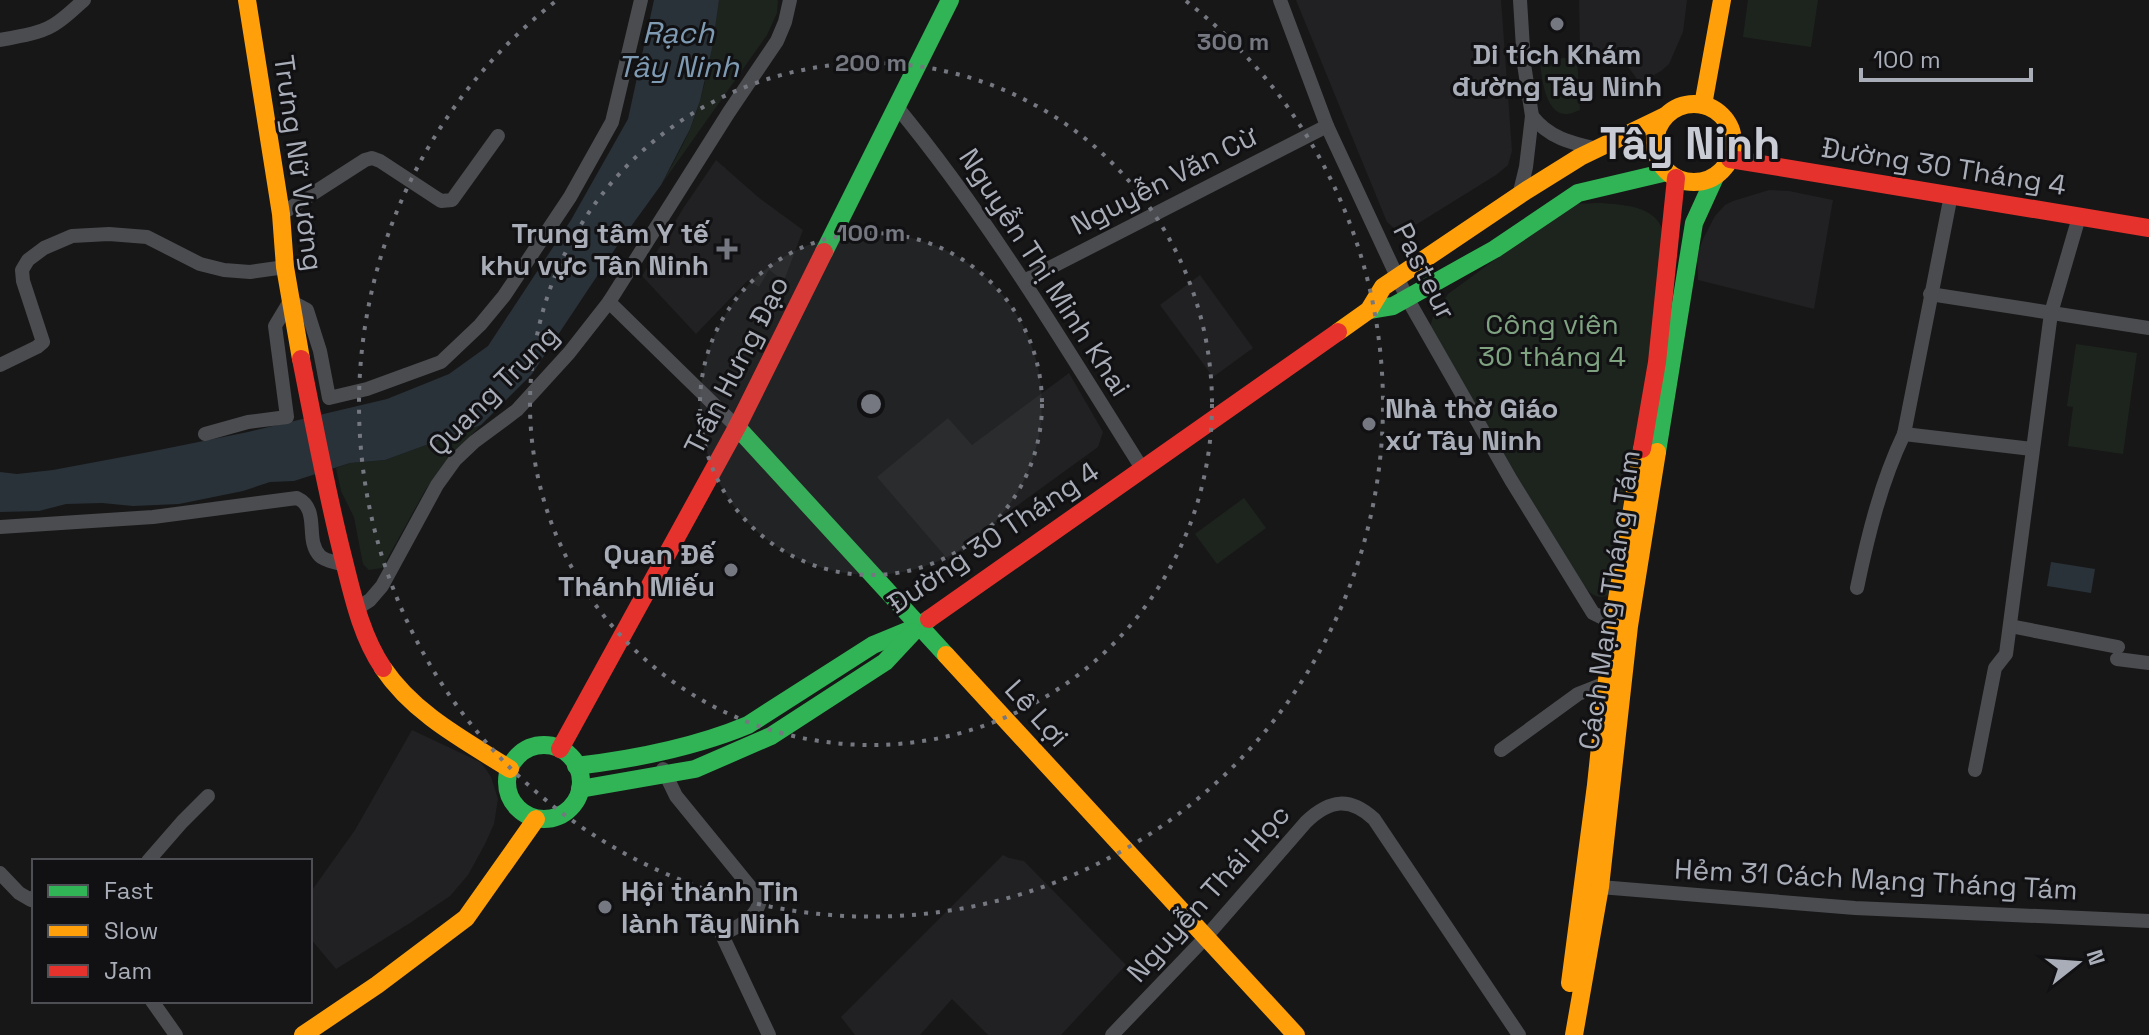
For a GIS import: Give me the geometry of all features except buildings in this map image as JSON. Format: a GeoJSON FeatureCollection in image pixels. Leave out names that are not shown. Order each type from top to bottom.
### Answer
{"type":"FeatureCollection","features":[{"type":"Feature","properties":{"kind":"main road","name":"Trưng Nữ Vương"},"geometry":{"type":"LineString","coordinates":[[247,0],[281,214],[290,301],[344,565]]}},
{"type":"Feature","properties":{"kind":"main road","name":"Trần Hưng Đạo"},"geometry":{"type":"LineString","coordinates":[[560,749],[737,427],[950,0]]}},
{"type":"Feature","properties":{"kind":"main road"},"geometry":{"type":"LineString","coordinates":[[1703,105],[1722,0]]}},
{"type":"Feature","properties":{"kind":"main road"},"geometry":{"type":"LineString","coordinates":[[1683,105],[1703,105],[1723,116],[1733,136],[1733,148],[1724,169],[1715,177],[1694,183],[1672,175],[1657,155],[1656,134],[1665,116],[1683,105]]}},
{"type":"Feature","properties":{"kind":"main road","name":"Đường 30 Tháng 4"},"geometry":{"type":"LineString","coordinates":[[576,766],[700,745],[748,725],[873,645],[919,626],[1369,310],[1383,287],[1397,277],[1580,157],[1665,116]]}},
{"type":"Feature","properties":{"kind":"main road","name":"Đường 30 Tháng 4"},"geometry":{"type":"LineString","coordinates":[[1730,159],[2149,228]]}},
{"type":"Feature","properties":{"kind":"main road","name":"Đường 30 Tháng 4"},"geometry":{"type":"LineString","coordinates":[[1369,310],[1388,307],[1407,298],[1495,249],[1578,193],[1672,175]]}},
{"type":"Feature","properties":{"kind":"main road","name":"Cách Mạng Tháng Tám"},"geometry":{"type":"LineString","coordinates":[[1562,1035],[1598,830],[1621,624],[1657,362],[1672,175]]}},
{"type":"Feature","properties":{"kind":"main road","name":"Cách Mạng Tháng Tám"},"geometry":{"type":"LineString","coordinates":[[1621,624],[1694,223],[1715,177]]}},
{"type":"Feature","properties":{"kind":"main road","name":"Lê Lợi"},"geometry":{"type":"LineString","coordinates":[[737,427],[1296,1035]]}},
{"type":"Feature","properties":{"kind":"main road"},"geometry":{"type":"LineString","coordinates":[[344,565],[372,652],[393,683],[430,718],[510,769]]}},
{"type":"Feature","properties":{"kind":"main road"},"geometry":{"type":"LineString","coordinates":[[580,789],[695,769],[771,736],[885,662],[919,626]]}},
{"type":"Feature","properties":{"kind":"main road"},"geometry":{"type":"LineString","coordinates":[[536,746],[560,749],[569,755],[576,766],[580,789],[574,803],[557,817],[536,819],[511,800],[507,779],[516,758],[525,751],[536,746]]}},
{"type":"Feature","properties":{"kind":"main road"},"geometry":{"type":"LineString","coordinates":[[303,1035],[377,985],[466,918],[536,819]]}},
{"type":"Feature","properties":{"kind":"main road","name":"Cách Mạng Tháng Tám"},"geometry":{"type":"LineString","coordinates":[[1574,1035],[1600,887],[1598,830]]}},
{"type":"Feature","properties":{"kind":"street"},"geometry":{"type":"LineString","coordinates":[[0,40],[49,27],[84,0]]}},
{"type":"Feature","properties":{"kind":"street"},"geometry":{"type":"LineString","coordinates":[[205,434],[248,422],[287,417],[275,326],[290,301],[307,310],[320,351],[329,398],[367,389],[441,362],[480,325],[504,296],[602,143],[612,122],[641,0]]}},
{"type":"Feature","properties":{"kind":"street","name":"Quang Trung"},"geometry":{"type":"LineString","coordinates":[[356,609],[370,600],[382,586],[437,485],[455,460],[517,410],[569,353],[609,302],[777,41],[790,0]]}},
{"type":"Feature","properties":{"kind":"street","name":"Pasteur"},"geometry":{"type":"LineString","coordinates":[[1280,0],[1327,126],[1407,298],[1511,480],[1593,613],[1621,624]]}},
{"type":"Feature","properties":{"kind":"street"},"geometry":{"type":"LineString","coordinates":[[1519,196],[1532,116],[1524,64],[1520,0]]}},
{"type":"Feature","properties":{"kind":"street","name":"Nguyễn Thị Minh Khai"},"geometry":{"type":"LineString","coordinates":[[897,107],[938,156],[1024,281],[1143,470]]}},
{"type":"Feature","properties":{"kind":"street"},"geometry":{"type":"LineString","coordinates":[[1532,116],[1541,127],[1559,139],[1597,149]]}},
{"type":"Feature","properties":{"kind":"street","name":"Nguyễn Văn Cừ"},"geometry":{"type":"LineString","coordinates":[[1024,281],[1327,126]]}},
{"type":"Feature","properties":{"kind":"street"},"geometry":{"type":"LineString","coordinates":[[281,214],[372,158],[441,201],[452,200],[498,136]]}},
{"type":"Feature","properties":{"kind":"street"},"geometry":{"type":"LineString","coordinates":[[1857,588],[1890,462],[1904,434],[1951,195]]}},
{"type":"Feature","properties":{"kind":"street"},"geometry":{"type":"LineString","coordinates":[[1975,770],[1995,668],[2006,654],[2051,313],[2079,217]]}},
{"type":"Feature","properties":{"kind":"street"},"geometry":{"type":"LineString","coordinates":[[0,365],[43,342],[22,270],[28,260],[44,248],[72,236],[109,234],[147,237],[200,264],[224,270],[250,272],[285,267]]}},
{"type":"Feature","properties":{"kind":"street"},"geometry":{"type":"LineString","coordinates":[[1930,294],[2149,328]]}},
{"type":"Feature","properties":{"kind":"street"},"geometry":{"type":"LineString","coordinates":[[609,302],[737,427]]}},
{"type":"Feature","properties":{"kind":"street"},"geometry":{"type":"LineString","coordinates":[[1904,434],[2032,449]]}},
{"type":"Feature","properties":{"kind":"street"},"geometry":{"type":"LineString","coordinates":[[0,527],[153,517],[297,498],[307,505],[310,512],[316,552],[322,558],[344,565]]}},
{"type":"Feature","properties":{"kind":"street"},"geometry":{"type":"LineString","coordinates":[[2010,626],[2149,663]]}},
{"type":"Feature","properties":{"kind":"street"},"geometry":{"type":"LineString","coordinates":[[1501,750],[1578,694],[1615,683]]}},
{"type":"Feature","properties":{"kind":"street"},"geometry":{"type":"LineString","coordinates":[[659,753],[665,775],[676,796],[760,899],[759,908],[754,914],[722,935],[769,1035]]}},
{"type":"Feature","properties":{"kind":"street"},"geometry":{"type":"LineString","coordinates":[[150,859],[208,796]]}},
{"type":"Feature","properties":{"kind":"street","name":"Nguyễn Thái Học"},"geometry":{"type":"LineString","coordinates":[[1112,1035],[1205,938],[1312,816],[1335,804],[1348,803],[1362,807],[1374,819],[1519,1035]]}},
{"type":"Feature","properties":{"kind":"street"},"geometry":{"type":"LineString","coordinates":[[0,873],[19,893],[32,899]]}},
{"type":"Feature","properties":{"kind":"street","name":"Hẻm 31 Cách Mạng Tháng Tám"},"geometry":{"type":"LineString","coordinates":[[1600,887],[1855,908],[2149,921]]}},
{"type":"Feature","properties":{"kind":"street"},"geometry":{"type":"LineString","coordinates":[[153,1003],[176,1035]]}},
{"type":"Feature","properties":{"kind":"shaded area"},"geometry":{"type":"Polygon","coordinates":[[[1296,0],[1501,0],[1512,151],[1508,165],[1401,234],[1387,222],[1296,0]]]}},
{"type":"Feature","properties":{"kind":"shaded area"},"geometry":{"type":"Polygon","coordinates":[[[1579,0],[1687,0],[1683,32],[1669,64],[1640,83],[1615,49],[1580,54],[1579,0]]]}},
{"type":"Feature","properties":{"kind":"shaded area","name":"Trung tâm Y tế khu vực Tân Ninh"},"geometry":{"type":"Polygon","coordinates":[[[716,160],[758,197],[803,230],[784,281],[769,270],[759,287],[748,280],[696,334],[642,276],[716,160]]]}},
{"type":"Feature","properties":{"kind":"shaded area"},"geometry":{"type":"Polygon","coordinates":[[[1769,190],[1833,200],[1814,309],[1698,280],[1697,256],[1715,216],[1733,201],[1769,190]]]}},
{"type":"Feature","properties":{"kind":"shaded area"},"geometry":{"type":"Polygon","coordinates":[[[1200,275],[1253,348],[1213,377],[1160,305],[1200,275]]]}},
{"type":"Feature","properties":{"kind":"shaded area"},"geometry":{"type":"Polygon","coordinates":[[[1069,373],[1103,432],[1098,447],[1018,505],[950,562],[877,477],[948,418],[972,445],[1069,373]]]}},
{"type":"Feature","properties":{"kind":"shaded area"},"geometry":{"type":"Polygon","coordinates":[[[412,730],[480,762],[491,777],[498,799],[494,824],[485,844],[468,875],[450,896],[336,969],[312,940],[312,890],[355,830],[412,730]]]}},
{"type":"Feature","properties":{"kind":"shaded area"},"geometry":{"type":"Polygon","coordinates":[[[1003,855],[1024,861],[1126,965],[1061,1035],[988,1035],[952,999],[920,1035],[855,1035],[841,1017],[1003,855]]]}},
{"type":"Feature","properties":{"kind":"green space"},"geometry":{"type":"Polygon","coordinates":[[[719,0],[778,0],[777,13],[767,35],[661,185],[696,113],[705,82],[719,0]]]}},
{"type":"Feature","properties":{"kind":"green space"},"geometry":{"type":"Polygon","coordinates":[[[1748,0],[1818,0],[1811,47],[1743,37],[1748,0]]]}},
{"type":"Feature","properties":{"kind":"green space"},"geometry":{"type":"Polygon","coordinates":[[[1577,57],[1580,110],[1560,113],[1549,101],[1540,60],[1577,57]]]}},
{"type":"Feature","properties":{"kind":"green space","name":"Công viên 30 tháng 4"},"geometry":{"type":"Polygon","coordinates":[[[1600,203],[1646,211],[1659,222],[1664,241],[1617,571],[1610,595],[1604,597],[1590,593],[1576,577],[1430,327],[1448,294],[1571,204],[1600,203]]]}},
{"type":"Feature","properties":{"kind":"green space"},"geometry":{"type":"Polygon","coordinates":[[[2076,344],[2137,353],[2123,454],[2068,446],[2073,407],[2067,406],[2076,344]]]}},
{"type":"Feature","properties":{"kind":"green space"},"geometry":{"type":"Polygon","coordinates":[[[481,425],[449,458],[426,489],[382,568],[369,570],[363,564],[354,517],[341,491],[336,468],[350,463],[385,460],[481,425]]]}},
{"type":"Feature","properties":{"kind":"green space"},"geometry":{"type":"Polygon","coordinates":[[[1244,498],[1266,528],[1217,564],[1195,534],[1244,498]]]}},
{"type":"Feature","properties":{"kind":"water","name":"Rạch Tây Ninh"},"geometry":{"type":"Polygon","coordinates":[[[654,0],[719,0],[712,48],[690,129],[661,185],[532,374],[481,425],[385,460],[350,463],[294,481],[270,482],[243,491],[179,504],[66,504],[39,511],[0,512],[0,472],[17,474],[53,470],[149,452],[387,399],[449,374],[488,346],[571,220],[628,119],[654,0]]]}},
{"type":"Feature","properties":{"kind":"water"},"geometry":{"type":"Polygon","coordinates":[[[2051,562],[2095,569],[2091,593],[2047,586],[2051,562]]]}},
{"type":"Feature","properties":{"kind":"traffic: fast"},"geometry":{"type":"LineString","coordinates":[[824,252],[950,0]]}},
{"type":"Feature","properties":{"kind":"traffic: fast"},"geometry":{"type":"LineString","coordinates":[[1369,310],[1393,306],[1495,249],[1578,193],[1667,172]]}},
{"type":"Feature","properties":{"kind":"traffic: fast"},"geometry":{"type":"LineString","coordinates":[[1657,452],[1694,223],[1715,177]]}},
{"type":"Feature","properties":{"kind":"traffic: fast"},"geometry":{"type":"LineString","coordinates":[[737,427],[946,655]]}},
{"type":"Feature","properties":{"kind":"traffic: fast"},"geometry":{"type":"LineString","coordinates":[[576,766],[664,752],[748,725],[873,645],[929,619]]}},
{"type":"Feature","properties":{"kind":"traffic: fast"},"geometry":{"type":"LineString","coordinates":[[580,789],[695,769],[771,736],[885,662],[913,632]]}},
{"type":"Feature","properties":{"kind":"traffic: fast"},"geometry":{"type":"LineString","coordinates":[[544,745],[558,748],[570,756],[578,768],[581,782],[578,796],[570,808],[558,816],[544,819],[530,816],[518,808],[510,796],[507,782],[510,768],[518,756],[530,748],[544,745]]}},
{"type":"Feature","properties":{"kind":"traffic: slow"},"geometry":{"type":"LineString","coordinates":[[247,0],[301,359]]}},
{"type":"Feature","properties":{"kind":"traffic: slow"},"geometry":{"type":"LineString","coordinates":[[1703,105],[1722,0]]}},
{"type":"Feature","properties":{"kind":"traffic: slow"},"geometry":{"type":"LineString","coordinates":[[1686,104],[1702,104],[1716,110],[1727,121],[1733,143],[1727,165],[1716,176],[1702,182],[1686,182],[1672,176],[1661,165],[1655,151],[1655,135],[1661,121],[1672,110],[1686,104]]}},
{"type":"Feature","properties":{"kind":"traffic: slow"},"geometry":{"type":"LineString","coordinates":[[1338,332],[1369,310],[1383,287],[1527,190],[1580,157],[1665,116]]}},
{"type":"Feature","properties":{"kind":"traffic: slow"},"geometry":{"type":"LineString","coordinates":[[1570,983],[1613,623],[1642,449]]}},
{"type":"Feature","properties":{"kind":"traffic: slow"},"geometry":{"type":"LineString","coordinates":[[1574,1035],[1600,887],[1629,626],[1657,452]]}},
{"type":"Feature","properties":{"kind":"traffic: slow"},"geometry":{"type":"LineString","coordinates":[[946,655],[1296,1035]]}},
{"type":"Feature","properties":{"kind":"traffic: slow"},"geometry":{"type":"LineString","coordinates":[[383,668],[425,713],[510,769]]}},
{"type":"Feature","properties":{"kind":"traffic: slow"},"geometry":{"type":"LineString","coordinates":[[303,1035],[377,985],[466,918],[536,819]]}},
{"type":"Feature","properties":{"kind":"traffic: jam"},"geometry":{"type":"LineString","coordinates":[[1730,159],[2149,228]]}},
{"type":"Feature","properties":{"kind":"traffic: jam"},"geometry":{"type":"LineString","coordinates":[[1642,449],[1657,362],[1676,178]]}},
{"type":"Feature","properties":{"kind":"traffic: jam"},"geometry":{"type":"LineString","coordinates":[[560,749],[737,427],[824,252]]}},
{"type":"Feature","properties":{"kind":"traffic: jam"},"geometry":{"type":"LineString","coordinates":[[929,619],[1338,332]]}},
{"type":"Feature","properties":{"kind":"traffic: jam"},"geometry":{"type":"LineString","coordinates":[[301,359],[353,598],[368,641],[383,668]]}},
{"type":"Feature","properties":{"kind":"place","name":"Di tích Khám đường Tây Ninh"},"geometry":{"type":"Point","coordinates":[1557,24]}},
{"type":"Feature","properties":{"kind":"place","name":"Trung tâm Y tế khu vực Tân Ninh"},"geometry":{"type":"Point","coordinates":[727,249]}},
{"type":"Feature","properties":{"kind":"place","name":"Nhà thờ Giáo xứ Tây Ninh"},"geometry":{"type":"Point","coordinates":[1369,424]}},
{"type":"Feature","properties":{"kind":"place","name":"Quan Đế Thánh Miếu"},"geometry":{"type":"Point","coordinates":[731,570]}},
{"type":"Feature","properties":{"kind":"place","name":"Hội thánh Tin lành Tây Ninh"},"geometry":{"type":"Point","coordinates":[605,907]}},
{"type":"Feature","properties":{"kind":"district","name":"Tây Ninh"},"geometry":{"type":"Point","coordinates":[1690,144]}}]}
